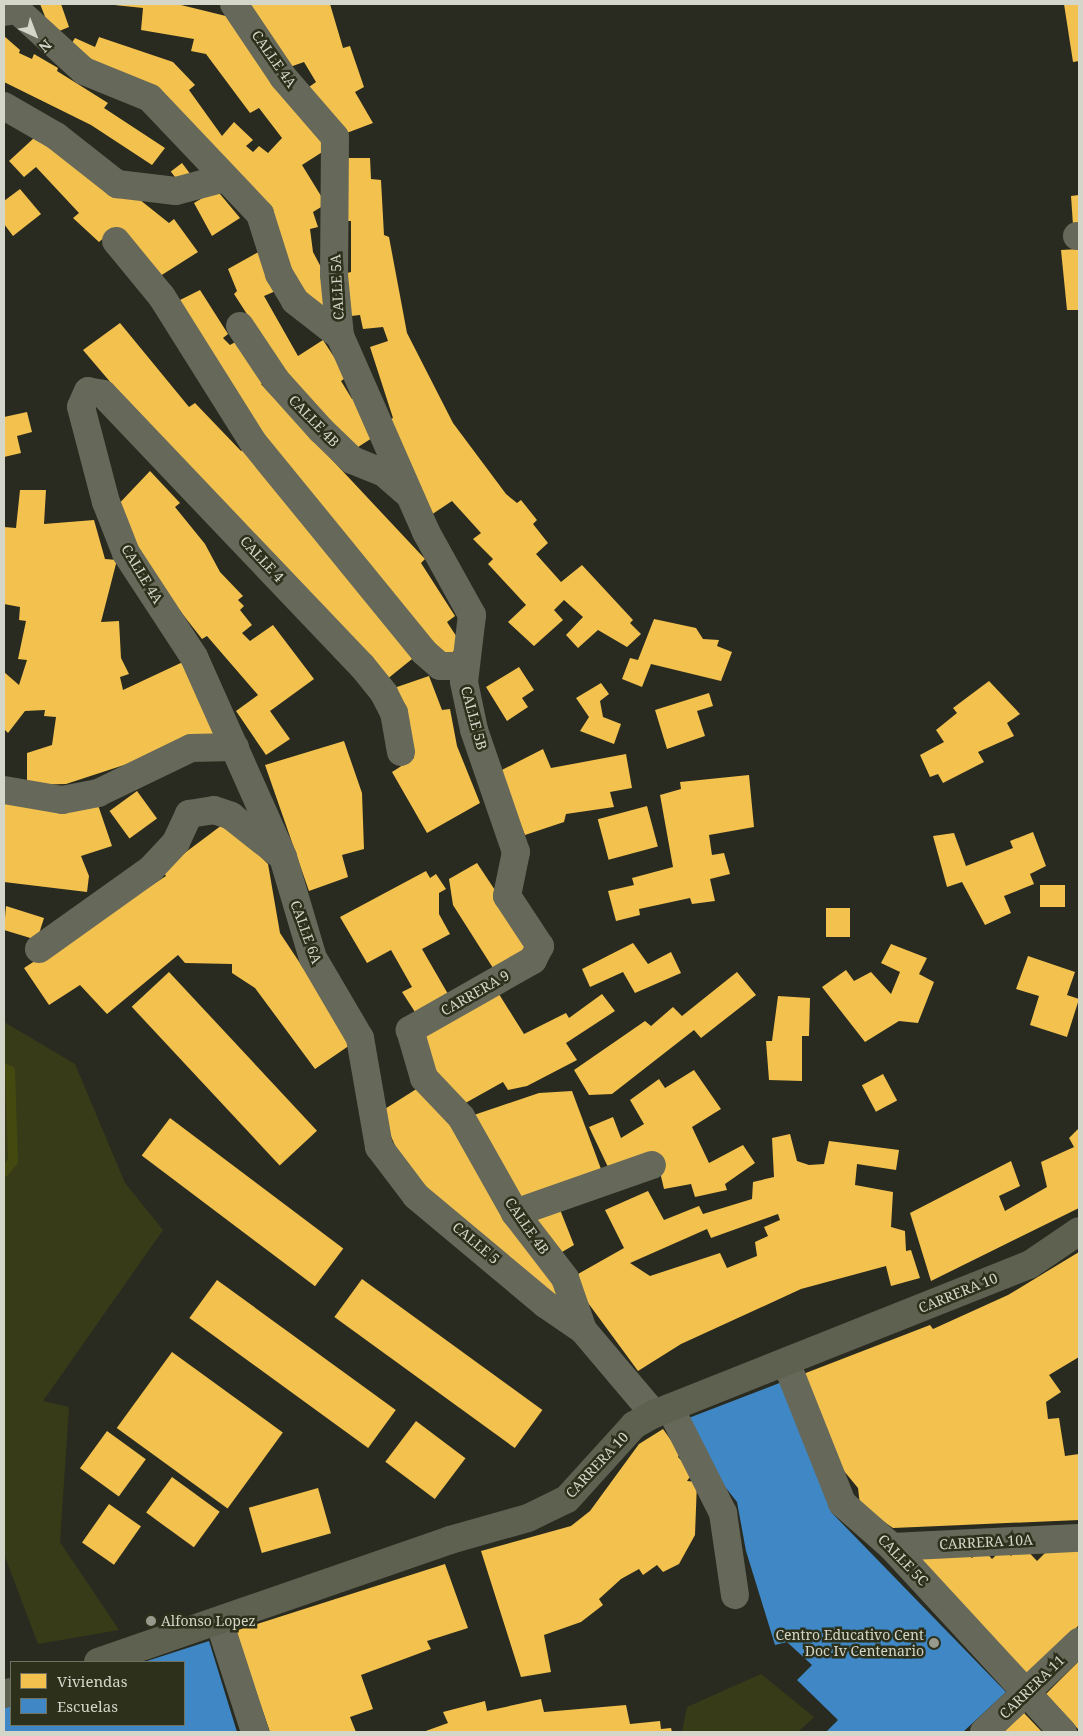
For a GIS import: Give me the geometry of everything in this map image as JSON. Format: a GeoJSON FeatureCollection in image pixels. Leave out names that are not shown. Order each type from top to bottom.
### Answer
{"type":"FeatureCollection","features":[{"type":"Feature","properties":{"kind":"street","name":"CALLE 4A"},"geometry":{"type":"LineString","coordinates":[[234,4],[283,77],[335,137]]}},
{"type":"Feature","properties":{"kind":"street"},"geometry":{"type":"LineString","coordinates":[[4,12],[16,10],[41,29],[84,71],[150,98],[260,214],[279,274],[295,301],[340,336]]}},
{"type":"Feature","properties":{"kind":"street"},"geometry":{"type":"LineString","coordinates":[[4,106],[56,136],[117,184],[176,191],[225,178]]}},
{"type":"Feature","properties":{"kind":"street","name":"CALLE 5A"},"geometry":{"type":"LineString","coordinates":[[335,137],[334,275],[340,336],[378,428]]}},
{"type":"Feature","properties":{"kind":"street"},"geometry":{"type":"LineString","coordinates":[[116,240],[162,297],[253,442],[424,652],[440,666],[464,666]]}},
{"type":"Feature","properties":{"kind":"street","name":"CALLE 4B"},"geometry":{"type":"LineString","coordinates":[[240,326],[276,380],[321,430],[352,460],[384,473],[409,495]]}},
{"type":"Feature","properties":{"kind":"street","name":"CALLE 4A"},"geometry":{"type":"LineString","coordinates":[[88,391],[81,407],[106,502],[126,553],[194,657],[235,747]]}},
{"type":"Feature","properties":{"kind":"street","name":"CALLE 4"},"geometry":{"type":"LineString","coordinates":[[88,391],[103,394],[362,666],[384,693],[394,713],[401,752]]}},
{"type":"Feature","properties":{"kind":"street","name":"CALLE 5B"},"geometry":{"type":"LineString","coordinates":[[378,428],[409,495],[472,615],[472,640],[464,666],[474,730],[516,852],[507,896],[540,946],[540,954]]}},
{"type":"Feature","properties":{"kind":"street"},"geometry":{"type":"LineString","coordinates":[[4,790],[62,800],[98,793],[191,748],[235,747]]}},
{"type":"Feature","properties":{"kind":"street","name":"CALLE 6A"},"geometry":{"type":"LineString","coordinates":[[235,747],[283,856],[313,958],[360,1038],[378,1147]]}},
{"type":"Feature","properties":{"kind":"street"},"geometry":{"type":"LineString","coordinates":[[39,949],[151,869],[176,842],[189,814],[214,810],[231,816],[283,856]]}},
{"type":"Feature","properties":{"kind":"street","name":"CARRERA 9"},"geometry":{"type":"LineString","coordinates":[[410,1030],[540,954]]}},
{"type":"Feature","properties":{"kind":"street","name":"CALLE 4B"},"geometry":{"type":"LineString","coordinates":[[410,1030],[424,1078],[461,1117],[515,1213],[565,1278],[583,1330],[662,1411],[723,1513],[735,1595]]}},
{"type":"Feature","properties":{"kind":"street","name":"CALLE 5"},"geometry":{"type":"LineString","coordinates":[[378,1147],[416,1196],[545,1304],[583,1330]]}},
{"type":"Feature","properties":{"kind":"street"},"geometry":{"type":"LineString","coordinates":[[515,1213],[652,1165]]}},
{"type":"Feature","properties":{"kind":"street","name":"CARRERA 10"},"geometry":{"type":"LineString","coordinates":[[101,1661],[450,1540],[528,1518],[567,1499],[634,1425],[662,1411],[1029,1265],[1079,1232]]}},
{"type":"Feature","properties":{"kind":"street","name":"CALLE 5C"},"geometry":{"type":"LineString","coordinates":[[786,1362],[842,1503],[892,1547],[1063,1732]]}},
{"type":"Feature","properties":{"kind":"street","name":"CARRERA 10A"},"geometry":{"type":"LineString","coordinates":[[892,1547],[1079,1538]]}},
{"type":"Feature","properties":{"kind":"street"},"geometry":{"type":"LineString","coordinates":[[219,1621],[255,1732]]}},
{"type":"Feature","properties":{"kind":"street","name":"CARRERA 11"},"geometry":{"type":"LineString","coordinates":[[984,1732],[1079,1642]]}},
{"type":"Feature","properties":{"kind":"green space"},"geometry":{"type":"Polygon","coordinates":[[[4,1022],[75,1064],[125,1183],[163,1230],[43,1401],[69,1407],[60,1542],[119,1630],[38,1644],[4,1554],[4,1022]]]}},
{"type":"Feature","properties":{"kind":"green space"},"geometry":{"type":"Polygon","coordinates":[[[761,1674],[814,1717],[798,1732],[682,1732],[687,1707],[761,1674]]]}},
{"type":"Feature","properties":{"kind":"building: Viviendas"},"geometry":{"type":"Polygon","coordinates":[[[40,4],[61,4],[69,27],[52,34],[40,4]]]}},
{"type":"Feature","properties":{"kind":"building: Viviendas"},"geometry":{"type":"Polygon","coordinates":[[[105,4],[177,4],[234,18],[327,149],[302,165],[326,204],[313,212],[318,227],[310,229],[313,252],[323,271],[331,321],[293,280],[262,206],[68,49],[75,38],[95,47],[99,37],[173,62],[195,85],[189,90],[222,136],[234,122],[253,140],[246,146],[253,152],[259,146],[268,153],[282,138],[259,108],[250,113],[206,54],[191,51],[194,39],[141,30],[143,8],[105,4]]]}},
{"type":"Feature","properties":{"kind":"building: Viviendas"},"geometry":{"type":"Polygon","coordinates":[[[242,4],[330,4],[343,48],[350,46],[364,87],[355,92],[373,123],[344,134],[309,87],[316,82],[304,62],[287,68],[242,4]]]}},
{"type":"Feature","properties":{"kind":"building: Viviendas"},"geometry":{"type":"Polygon","coordinates":[[[1064,4],[1079,4],[1079,61],[1073,62],[1064,4]]]}},
{"type":"Feature","properties":{"kind":"building: Viviendas"},"geometry":{"type":"Polygon","coordinates":[[[4,36],[20,50],[19,53],[32,59],[34,54],[58,68],[57,71],[108,103],[104,108],[165,148],[152,165],[91,125],[4,82],[4,36]]]}},
{"type":"Feature","properties":{"kind":"building: Viviendas"},"geometry":{"type":"Polygon","coordinates":[[[47,126],[169,223],[174,219],[198,252],[157,278],[116,227],[99,242],[73,218],[79,213],[36,167],[24,177],[9,161],[47,126]]]}},
{"type":"Feature","properties":{"kind":"building: Viviendas"},"geometry":{"type":"Polygon","coordinates":[[[341,158],[370,158],[371,179],[381,180],[384,235],[389,237],[407,333],[453,423],[506,494],[517,503],[521,500],[537,520],[533,524],[548,543],[536,554],[561,582],[582,565],[633,620],[630,623],[641,634],[627,647],[598,630],[578,648],[566,635],[583,617],[564,600],[554,610],[563,620],[534,646],[508,622],[526,605],[488,564],[493,559],[473,539],[481,533],[452,501],[431,515],[384,422],[393,418],[370,347],[388,341],[383,327],[363,329],[360,315],[351,316],[343,274],[351,272],[351,221],[343,221],[341,158]]]}},
{"type":"Feature","properties":{"kind":"building: Viviendas"},"geometry":{"type":"Polygon","coordinates":[[[182,163],[191,175],[180,183],[171,171],[182,163]]]}},
{"type":"Feature","properties":{"kind":"building: Viviendas"},"geometry":{"type":"Polygon","coordinates":[[[20,189],[41,214],[13,236],[4,224],[4,201],[20,189]]]}},
{"type":"Feature","properties":{"kind":"building: Viviendas"},"geometry":{"type":"Polygon","coordinates":[[[211,193],[220,194],[240,218],[212,236],[194,203],[211,193]]]}},
{"type":"Feature","properties":{"kind":"building: Viviendas"},"geometry":{"type":"Polygon","coordinates":[[[1079,195],[1079,224],[1073,225],[1071,196],[1079,195]]]}},
{"type":"Feature","properties":{"kind":"building: Viviendas"},"geometry":{"type":"Polygon","coordinates":[[[1079,249],[1079,310],[1067,310],[1061,250],[1079,249]]]}},
{"type":"Feature","properties":{"kind":"building: Viviendas"},"geometry":{"type":"Polygon","coordinates":[[[262,250],[278,290],[264,296],[298,356],[323,340],[347,377],[341,381],[352,399],[358,397],[372,438],[355,449],[284,371],[234,294],[237,291],[228,269],[262,250]]]}},
{"type":"Feature","properties":{"kind":"building: Viviendas"},"geometry":{"type":"Polygon","coordinates":[[[200,290],[228,334],[223,338],[230,345],[239,340],[266,381],[261,384],[425,559],[421,563],[455,616],[447,622],[462,645],[442,660],[254,427],[178,301],[200,290]]]}},
{"type":"Feature","properties":{"kind":"building: Viviendas"},"geometry":{"type":"Polygon","coordinates":[[[120,323],[189,407],[195,403],[241,451],[245,449],[417,655],[386,680],[197,484],[83,350],[120,323]]]}},
{"type":"Feature","properties":{"kind":"building: Viviendas"},"geometry":{"type":"Polygon","coordinates":[[[27,412],[32,432],[17,436],[21,453],[4,457],[4,417],[27,412]]]}},
{"type":"Feature","properties":{"kind":"building: Viviendas"},"geometry":{"type":"Polygon","coordinates":[[[150,471],[180,503],[175,507],[205,544],[220,572],[243,596],[238,600],[244,606],[240,610],[252,625],[242,633],[250,641],[273,625],[314,679],[270,711],[290,739],[266,755],[236,711],[258,695],[207,636],[202,639],[128,544],[113,510],[150,471]]]}},
{"type":"Feature","properties":{"kind":"building: Viviendas"},"geometry":{"type":"Polygon","coordinates":[[[20,490],[46,490],[44,524],[94,520],[105,559],[117,560],[101,622],[119,621],[121,658],[129,674],[120,677],[123,690],[185,661],[219,734],[66,784],[27,785],[27,753],[52,745],[56,717],[44,716],[45,710],[25,711],[8,733],[4,729],[4,672],[19,685],[27,660],[18,659],[26,621],[19,620],[20,607],[4,604],[4,527],[16,528],[20,490]]]}},
{"type":"Feature","properties":{"kind":"building: Viviendas"},"geometry":{"type":"Polygon","coordinates":[[[654,619],[696,628],[703,639],[719,640],[717,646],[732,652],[721,681],[651,664],[642,687],[622,679],[630,658],[638,660],[654,619]]]}},
{"type":"Feature","properties":{"kind":"building: Viviendas"},"geometry":{"type":"Polygon","coordinates":[[[519,667],[534,690],[522,698],[528,707],[507,721],[486,687],[519,667]]]}},
{"type":"Feature","properties":{"kind":"building: Viviendas"},"geometry":{"type":"Polygon","coordinates":[[[429,676],[442,710],[450,709],[457,746],[480,803],[427,833],[392,772],[414,758],[394,688],[429,676]]]}},
{"type":"Feature","properties":{"kind":"building: Viviendas"},"geometry":{"type":"Polygon","coordinates":[[[989,681],[1020,714],[1007,723],[1014,736],[978,752],[984,762],[943,783],[938,774],[930,777],[920,755],[944,742],[936,730],[957,713],[953,708],[989,681]]]}},
{"type":"Feature","properties":{"kind":"building: Viviendas"},"geometry":{"type":"Polygon","coordinates":[[[601,683],[609,694],[600,701],[603,717],[621,724],[614,744],[580,731],[589,717],[576,698],[601,683]]]}},
{"type":"Feature","properties":{"kind":"building: Viviendas"},"geometry":{"type":"Polygon","coordinates":[[[709,693],[713,706],[697,711],[705,736],[667,749],[655,710],[709,693]]]}},
{"type":"Feature","properties":{"kind":"building: Viviendas"},"geometry":{"type":"Polygon","coordinates":[[[344,741],[362,793],[364,849],[342,855],[348,877],[309,891],[265,765],[344,741]]]}},
{"type":"Feature","properties":{"kind":"building: Viviendas"},"geometry":{"type":"Polygon","coordinates":[[[543,749],[551,768],[626,754],[632,788],[610,792],[614,807],[566,814],[564,822],[525,835],[498,772],[543,749]]]}},
{"type":"Feature","properties":{"kind":"building: Viviendas"},"geometry":{"type":"Polygon","coordinates":[[[749,775],[754,827],[709,835],[712,855],[724,853],[730,874],[710,879],[715,901],[692,904],[690,898],[639,909],[640,915],[616,921],[608,891],[634,885],[632,878],[673,867],[660,795],[681,789],[680,782],[749,775]]]}},
{"type":"Feature","properties":{"kind":"building: Viviendas"},"geometry":{"type":"Polygon","coordinates":[[[137,791],[157,819],[129,838],[109,811],[137,791]]]}},
{"type":"Feature","properties":{"kind":"building: Viviendas"},"geometry":{"type":"Polygon","coordinates":[[[4,802],[98,805],[112,846],[81,856],[89,876],[87,892],[4,882],[4,802]]]}},
{"type":"Feature","properties":{"kind":"building: Viviendas"},"geometry":{"type":"Polygon","coordinates":[[[647,806],[658,847],[609,860],[598,819],[647,806]]]}},
{"type":"Feature","properties":{"kind":"building: Viviendas"},"geometry":{"type":"Polygon","coordinates":[[[226,822],[268,864],[280,933],[353,1043],[315,1069],[255,988],[232,973],[232,964],[185,963],[178,955],[107,1014],[80,985],[49,1005],[24,968],[166,876],[162,870],[226,822]]]}},
{"type":"Feature","properties":{"kind":"building: Viviendas"},"geometry":{"type":"Polygon","coordinates":[[[1033,832],[1046,866],[1030,874],[1034,884],[1004,896],[1011,913],[985,925],[962,882],[947,887],[933,836],[954,833],[966,866],[1013,848],[1010,841],[1033,832]]]}},
{"type":"Feature","properties":{"kind":"building: Viviendas"},"geometry":{"type":"Polygon","coordinates":[[[477,863],[532,946],[493,968],[453,905],[449,879],[477,863]]]}},
{"type":"Feature","properties":{"kind":"building: Viviendas"},"geometry":{"type":"Polygon","coordinates":[[[426,871],[430,878],[436,874],[446,889],[439,893],[439,914],[450,934],[422,949],[448,994],[415,1012],[402,992],[412,987],[391,950],[367,963],[340,917],[426,871]]]}},
{"type":"Feature","properties":{"kind":"building: Viviendas"},"geometry":{"type":"Polygon","coordinates":[[[1040,885],[1065,885],[1065,907],[1040,907],[1040,885]]]}},
{"type":"Feature","properties":{"kind":"building: Viviendas"},"geometry":{"type":"Polygon","coordinates":[[[6,906],[44,918],[37,940],[4,930],[6,906]]]}},
{"type":"Feature","properties":{"kind":"building: Viviendas"},"geometry":{"type":"Polygon","coordinates":[[[826,908],[850,908],[850,937],[826,937],[826,908]]]}},
{"type":"Feature","properties":{"kind":"building: Viviendas"},"geometry":{"type":"Polygon","coordinates":[[[633,943],[648,964],[671,952],[681,973],[635,993],[623,972],[590,987],[582,969],[633,943]]]}},
{"type":"Feature","properties":{"kind":"building: Viviendas"},"geometry":{"type":"Polygon","coordinates":[[[891,944],[927,958],[919,974],[934,982],[918,1023],[899,1021],[865,1042],[822,987],[846,970],[854,981],[871,972],[891,994],[900,972],[881,963],[891,944]]]}},
{"type":"Feature","properties":{"kind":"building: Viviendas"},"geometry":{"type":"Polygon","coordinates":[[[1028,956],[1075,972],[1067,995],[1079,999],[1067,1037],[1030,1025],[1039,996],[1016,989],[1028,956]]]}},
{"type":"Feature","properties":{"kind":"building: Viviendas"},"geometry":{"type":"Polygon","coordinates":[[[169,972],[317,1131],[280,1165],[132,1007],[169,972]]]}},
{"type":"Feature","properties":{"kind":"building: Viviendas"},"geometry":{"type":"Polygon","coordinates":[[[737,972],[756,995],[701,1038],[694,1030],[612,1094],[589,1095],[574,1070],[645,1021],[651,1026],[673,1007],[682,1016],[737,972]]]}},
{"type":"Feature","properties":{"kind":"building: Viviendas"},"geometry":{"type":"Polygon","coordinates":[[[497,991],[524,1034],[566,1013],[569,1018],[602,994],[615,1011],[566,1043],[577,1060],[527,1086],[508,1090],[503,1082],[460,1106],[430,1072],[416,1037],[497,991]]]}},
{"type":"Feature","properties":{"kind":"building: Viviendas"},"geometry":{"type":"Polygon","coordinates":[[[778,996],[810,998],[809,1036],[802,1036],[802,1081],[769,1080],[766,1041],[772,1041],[778,996]]]}},
{"type":"Feature","properties":{"kind":"building: Viviendas"},"geometry":{"type":"Polygon","coordinates":[[[694,1070],[721,1109],[692,1127],[709,1163],[743,1145],[755,1163],[725,1184],[727,1190],[695,1197],[691,1184],[664,1189],[656,1155],[608,1167],[589,1127],[613,1117],[621,1138],[644,1124],[630,1100],[659,1079],[665,1088],[694,1070]]]}},
{"type":"Feature","properties":{"kind":"building: Viviendas"},"geometry":{"type":"Polygon","coordinates":[[[883,1074],[897,1100],[876,1112],[862,1085],[883,1074]]]}},
{"type":"Feature","properties":{"kind":"building: Viviendas"},"geometry":{"type":"Polygon","coordinates":[[[418,1088],[454,1130],[560,1293],[549,1300],[461,1216],[423,1188],[403,1163],[380,1112],[418,1088]]]}},
{"type":"Feature","properties":{"kind":"building: Viviendas"},"geometry":{"type":"Polygon","coordinates":[[[572,1091],[601,1169],[513,1201],[468,1117],[539,1093],[572,1091]]]}},
{"type":"Feature","properties":{"kind":"building: Viviendas"},"geometry":{"type":"Polygon","coordinates":[[[170,1118],[343,1249],[315,1286],[142,1156],[170,1118]]]}},
{"type":"Feature","properties":{"kind":"building: Viviendas"},"geometry":{"type":"Polygon","coordinates":[[[1079,1128],[1079,1208],[931,1281],[910,1213],[1011,1161],[1020,1186],[999,1196],[1005,1211],[1047,1187],[1041,1162],[1074,1147],[1069,1138],[1079,1128]]]}},
{"type":"Feature","properties":{"kind":"building: Viviendas"},"geometry":{"type":"Polygon","coordinates":[[[790,1134],[797,1161],[809,1165],[824,1164],[829,1141],[899,1150],[896,1170],[857,1164],[855,1185],[893,1192],[891,1227],[905,1231],[906,1251],[911,1250],[920,1278],[891,1286],[886,1266],[801,1289],[681,1344],[638,1371],[525,1217],[557,1202],[574,1245],[562,1252],[578,1274],[624,1248],[605,1210],[648,1191],[664,1220],[699,1206],[703,1214],[752,1199],[753,1182],[774,1177],[772,1138],[790,1134]],[[778,1214],[711,1238],[707,1229],[630,1263],[650,1276],[720,1253],[727,1268],[757,1256],[755,1242],[768,1236],[764,1227],[780,1220],[778,1214]]]}},
{"type":"Feature","properties":{"kind":"building: Viviendas"},"geometry":{"type":"Polygon","coordinates":[[[1079,1252],[1079,1357],[1049,1375],[1061,1392],[1046,1402],[1048,1419],[1059,1418],[1065,1456],[1079,1454],[1079,1520],[893,1528],[860,1505],[858,1488],[821,1443],[798,1376],[930,1325],[933,1329],[1008,1295],[1079,1252]]]}},
{"type":"Feature","properties":{"kind":"building: Viviendas"},"geometry":{"type":"Polygon","coordinates":[[[362,1279],[542,1410],[515,1448],[334,1317],[362,1279]]]}},
{"type":"Feature","properties":{"kind":"building: Viviendas"},"geometry":{"type":"Polygon","coordinates":[[[217,1280],[396,1410],[368,1448],[189,1318],[217,1280]]]}},
{"type":"Feature","properties":{"kind":"building: Viviendas"},"geometry":{"type":"Polygon","coordinates":[[[172,1352],[283,1433],[228,1509],[117,1428],[172,1352]]]}},
{"type":"Feature","properties":{"kind":"building: Viviendas"},"geometry":{"type":"Polygon","coordinates":[[[416,1421],[466,1458],[435,1499],[385,1462],[416,1421]]]}},
{"type":"Feature","properties":{"kind":"building: Viviendas"},"geometry":{"type":"Polygon","coordinates":[[[663,1429],[680,1453],[678,1457],[693,1473],[687,1481],[697,1482],[695,1535],[679,1564],[663,1572],[657,1565],[643,1575],[639,1569],[621,1579],[599,1599],[603,1605],[581,1622],[544,1635],[551,1672],[521,1677],[481,1551],[571,1526],[590,1511],[639,1444],[663,1429]]]}},
{"type":"Feature","properties":{"kind":"building: Viviendas"},"geometry":{"type":"Polygon","coordinates":[[[107,1431],[146,1459],[119,1496],[80,1468],[107,1431]]]}},
{"type":"Feature","properties":{"kind":"building: Viviendas"},"geometry":{"type":"Polygon","coordinates":[[[172,1477],[220,1512],[194,1547],[146,1513],[172,1477]]]}},
{"type":"Feature","properties":{"kind":"building: Viviendas"},"geometry":{"type":"Polygon","coordinates":[[[318,1488],[331,1533],[262,1553],[249,1508],[318,1488]]]}},
{"type":"Feature","properties":{"kind":"building: Viviendas"},"geometry":{"type":"Polygon","coordinates":[[[109,1504],[141,1526],[114,1565],[82,1543],[109,1504]]]}},
{"type":"Feature","properties":{"kind":"building: Viviendas"},"geometry":{"type":"Polygon","coordinates":[[[1022,1545],[1037,1561],[1050,1548],[1079,1548],[1079,1625],[1025,1679],[912,1560],[960,1547],[972,1558],[982,1548],[992,1559],[1004,1548],[1011,1556],[1022,1545]]]}},
{"type":"Feature","properties":{"kind":"building: Viviendas"},"geometry":{"type":"Polygon","coordinates":[[[445,1564],[468,1628],[427,1641],[431,1649],[361,1675],[373,1709],[350,1717],[356,1732],[270,1732],[235,1631],[445,1564]]]}},
{"type":"Feature","properties":{"kind":"building: Viviendas"},"geometry":{"type":"Polygon","coordinates":[[[1079,1650],[1079,1730],[1046,1694],[1078,1662],[1073,1656],[1079,1650]]]}},
{"type":"Feature","properties":{"kind":"building: Viviendas"},"geometry":{"type":"Polygon","coordinates":[[[541,1699],[544,1712],[626,1705],[630,1724],[660,1721],[661,1729],[671,1728],[672,1732],[423,1732],[448,1723],[443,1712],[485,1701],[487,1711],[541,1699]]]}},
{"type":"Feature","properties":{"kind":"building: Viviendas"},"geometry":{"type":"Polygon","coordinates":[[[1024,1713],[1042,1732],[1002,1732],[1024,1713]]]}},
{"type":"Feature","properties":{"kind":"building: Escuelas"},"geometry":{"type":"Polygon","coordinates":[[[782,1382],[832,1513],[1006,1692],[963,1732],[826,1732],[838,1720],[797,1680],[812,1665],[787,1642],[775,1645],[746,1551],[737,1502],[711,1469],[686,1419],[782,1382]]]}},
{"type":"Feature","properties":{"kind":"building: Escuelas"},"geometry":{"type":"Polygon","coordinates":[[[209,1641],[237,1732],[4,1732],[4,1708],[10,1706],[10,1726],[185,1726],[185,1661],[147,1661],[209,1641]]]}},
{"type":"Feature","properties":{"kind":"waterway"},"geometry":{"type":"LineString","coordinates":[[4,1068],[10,1071],[13,1161],[4,1172]]}},
{"type":"Feature","properties":{"kind":"place","name":"Alfonso Lopez"},"geometry":{"type":"Point","coordinates":[151,1621]}},
{"type":"Feature","properties":{"kind":"place","name":"Centro Educativo Cent Doc Iv Centenario"},"geometry":{"type":"Point","coordinates":[934,1643]}}]}
